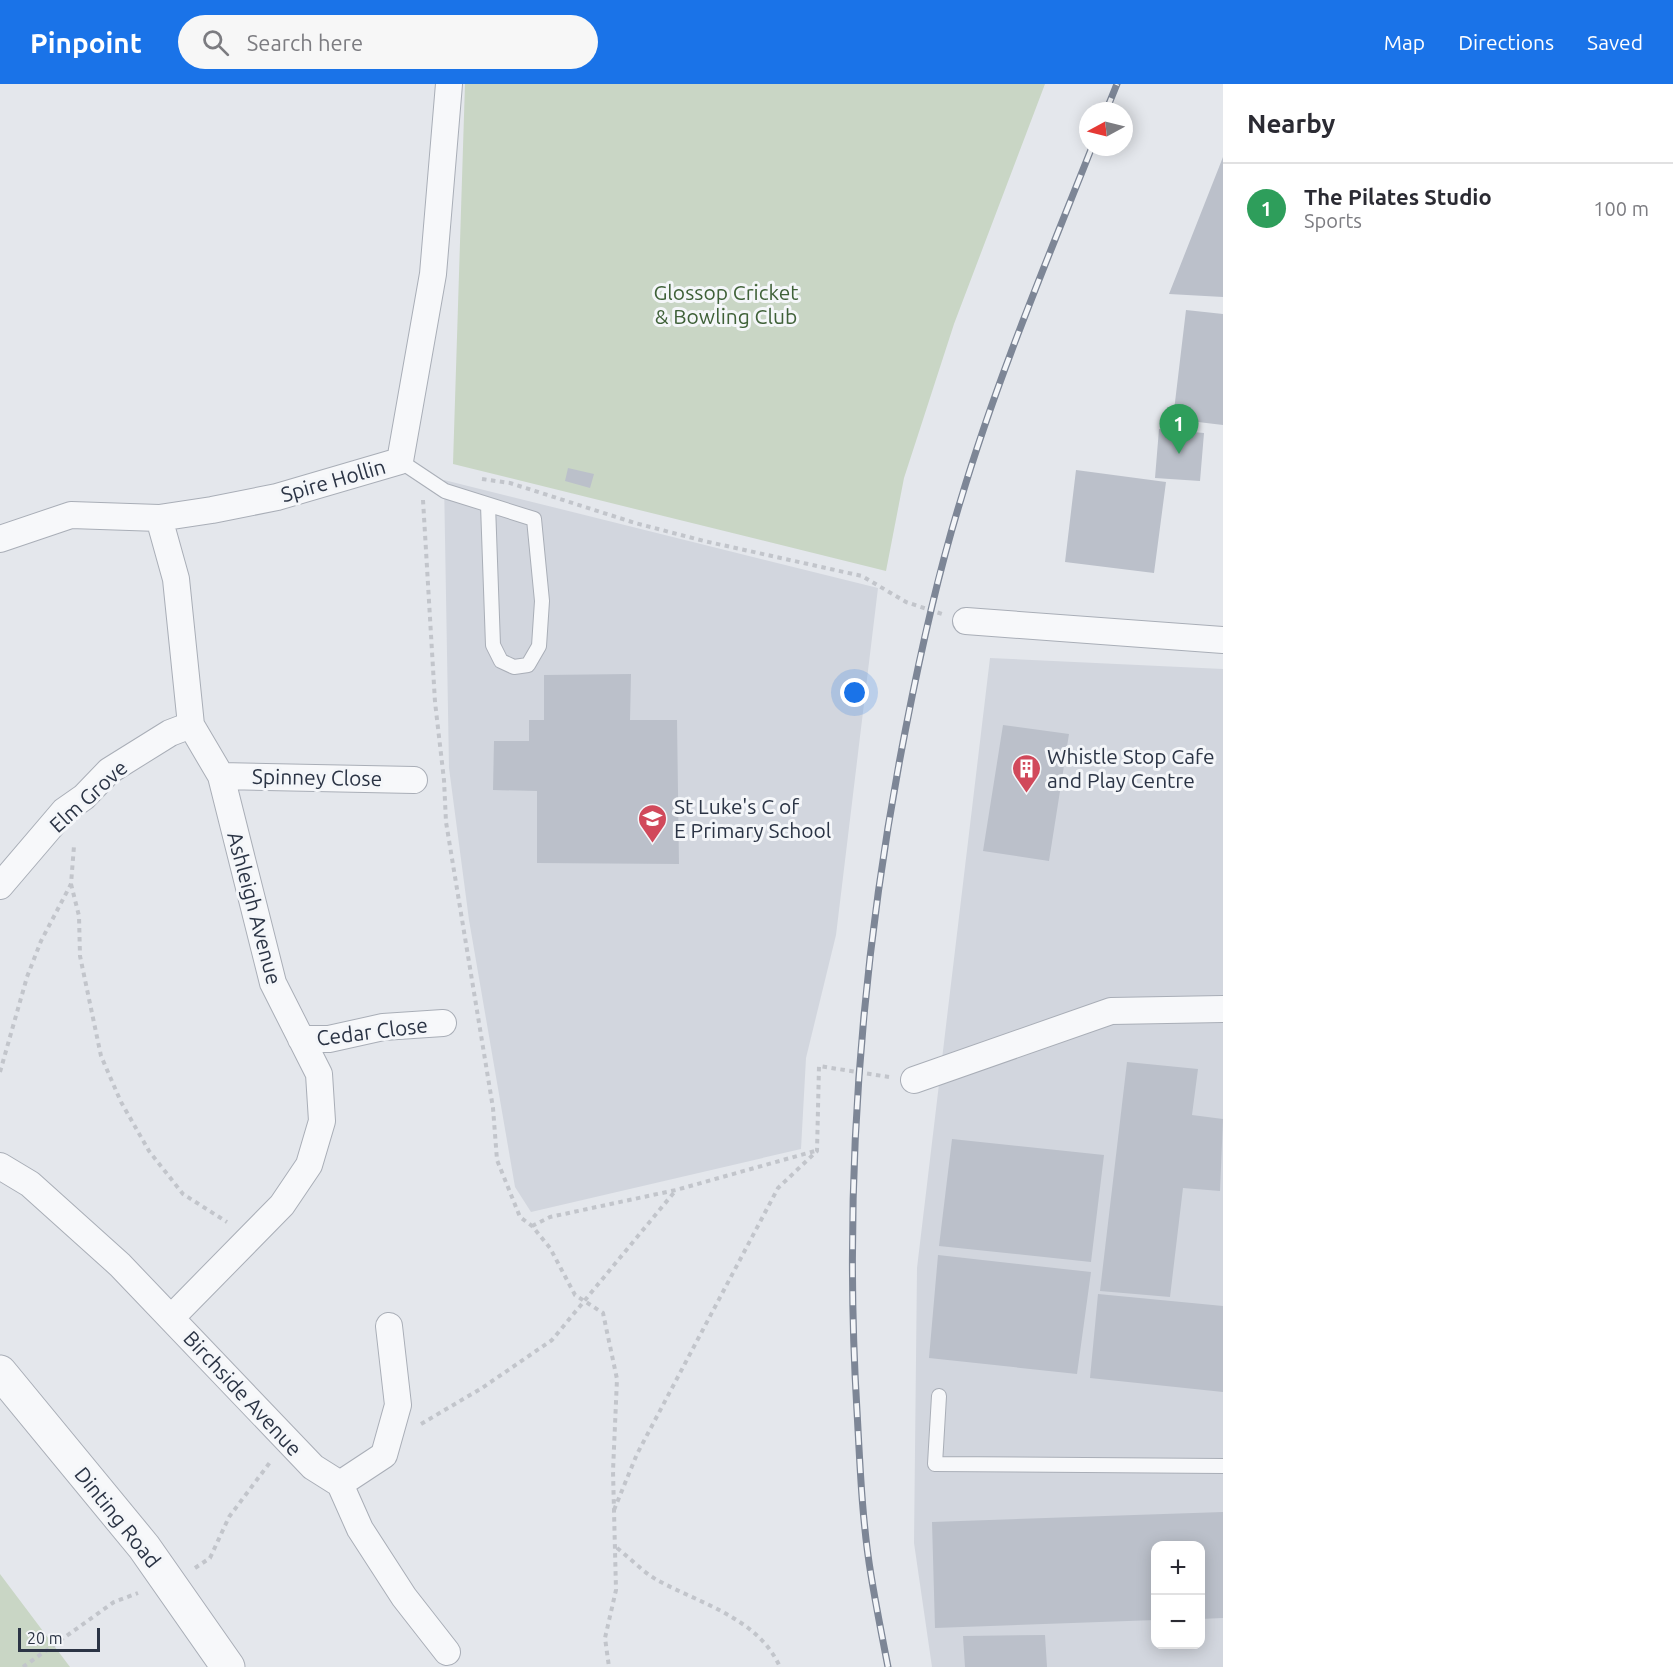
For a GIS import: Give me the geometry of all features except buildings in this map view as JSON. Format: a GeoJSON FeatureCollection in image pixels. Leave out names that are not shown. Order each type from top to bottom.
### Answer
{"type":"FeatureCollection","features":[{"type":"Feature","properties":{"kind":"street","name":"Spire Hollin"},"geometry":{"type":"LineString","coordinates":[[3,532],[71,515],[159,518],[277,497],[400,461],[433,274],[449,84]]}},
{"type":"Feature","properties":{"kind":"street","name":"Ashleigh Avenue"},"geometry":{"type":"LineString","coordinates":[[159,518],[176,579],[191,725],[221,776],[273,983],[319,1074],[322,1121],[309,1165],[282,1204],[255,1235],[172,1317]]}},
{"type":"Feature","properties":{"kind":"street"},"geometry":{"type":"LineString","coordinates":[[966,621],[1223,640]]}},
{"type":"Feature","properties":{"kind":"street","name":"Elm Grove"},"geometry":{"type":"LineString","coordinates":[[0,886],[64,811],[84,797],[109,771],[170,733],[191,725]]}},
{"type":"Feature","properties":{"kind":"street","name":"Spinney Close"},"geometry":{"type":"LineString","coordinates":[[221,776],[414,780]]}},
{"type":"Feature","properties":{"kind":"street"},"geometry":{"type":"LineString","coordinates":[[914,1080],[1111,1011],[1223,1009]]}},
{"type":"Feature","properties":{"kind":"street","name":"Cedar Close"},"geometry":{"type":"LineString","coordinates":[[301,1039],[330,1039],[384,1027],[443,1023]]}},
{"type":"Feature","properties":{"kind":"street","name":"Birchside Avenue"},"geometry":{"type":"LineString","coordinates":[[0,1166],[30,1184],[172,1317],[242,1395],[289,1440],[313,1467],[340,1484]]}},
{"type":"Feature","properties":{"kind":"street"},"geometry":{"type":"LineString","coordinates":[[389,1326],[398,1405],[384,1455],[340,1484],[360,1529],[404,1597],[447,1652]]}},
{"type":"Feature","properties":{"kind":"street","name":"Dinting Road"},"geometry":{"type":"LineString","coordinates":[[0,1372],[144,1548],[228,1667]]}},
{"type":"Feature","properties":{"kind":"lane"},"geometry":{"type":"LineString","coordinates":[[400,461],[445,491],[534,519],[542,601],[539,646],[528,665],[514,667],[501,661],[493,645],[489,505]]}},
{"type":"Feature","properties":{"kind":"lane"},"geometry":{"type":"LineString","coordinates":[[939,1396],[935,1464],[1223,1466]]}},
{"type":"Feature","properties":{"kind":"path"},"geometry":{"type":"LineString","coordinates":[[480,479],[510,483],[635,523],[704,541],[862,576],[906,602],[966,621]]}},
{"type":"Feature","properties":{"kind":"path"},"geometry":{"type":"LineString","coordinates":[[423,495],[435,702],[453,875],[483,1043],[497,1160],[520,1217],[532,1226],[550,1248],[575,1295],[603,1313],[618,1379],[612,1514],[616,1547],[616,1590],[605,1638],[609,1667]]}},
{"type":"Feature","properties":{"kind":"path"},"geometry":{"type":"LineString","coordinates":[[74,846],[71,884],[79,916],[80,956],[100,1056],[121,1102],[149,1151],[183,1194],[229,1223],[255,1235]]}},
{"type":"Feature","properties":{"kind":"path"},"geometry":{"type":"LineString","coordinates":[[0,1072],[27,977],[41,941],[71,884]]}},
{"type":"Feature","properties":{"kind":"path"},"geometry":{"type":"LineString","coordinates":[[612,1514],[637,1454],[778,1188],[817,1151],[819,1066],[914,1080]]}},
{"type":"Feature","properties":{"kind":"path"},"geometry":{"type":"LineString","coordinates":[[532,1226],[550,1217],[676,1190],[817,1151]]}},
{"type":"Feature","properties":{"kind":"path"},"geometry":{"type":"LineString","coordinates":[[420,1425],[482,1388],[552,1340],[676,1190]]}},
{"type":"Feature","properties":{"kind":"path"},"geometry":{"type":"LineString","coordinates":[[23,1667],[114,1602],[168,1582],[210,1558],[229,1517],[289,1440]]}},
{"type":"Feature","properties":{"kind":"path"},"geometry":{"type":"LineString","coordinates":[[616,1547],[655,1579],[726,1612],[772,1650],[780,1667]]}},
{"type":"Feature","properties":{"kind":"shaded area","name":"St Luke's C of E Primary School"},"geometry":{"type":"Polygon","coordinates":[[[444,480],[878,588],[836,935],[806,1058],[801,1149],[531,1212],[515,1187],[469,920],[449,768],[444,480]]]}},
{"type":"Feature","properties":{"kind":"shaded area"},"geometry":{"type":"Polygon","coordinates":[[[990,658],[1223,669],[1223,1667],[932,1667],[914,1543],[917,1268],[990,658]]]}},
{"type":"Feature","properties":{"kind":"green space","name":"Glossop Cricket & Bowling Club"},"geometry":{"type":"Polygon","coordinates":[[[465,84],[1045,84],[954,324],[904,478],[886,571],[453,464],[465,84]]]}},
{"type":"Feature","properties":{"kind":"green space"},"geometry":{"type":"Polygon","coordinates":[[[0,1574],[70,1667],[0,1667],[0,1574]]]}},
{"type":"Feature","properties":{"kind":"railway"},"geometry":{"type":"LineString","coordinates":[[1110,102],[1117,84]]}},
{"type":"Feature","properties":{"kind":"railway"},"geometry":{"type":"LineString","coordinates":[[888,1667],[865,1534],[853,1325],[855,1153],[860,1067],[867,981],[878,896],[912,698],[945,555],[975,454],[1006,365],[1088,156]]}},
{"type":"Feature","properties":{"kind":"place","name":"The Pilates Studio"},"geometry":{"type":"Point","coordinates":[1179,454]}},
{"type":"Feature","properties":{"kind":"place","name":"Whistle Stop Cafe and Play Centre"},"geometry":{"type":"Point","coordinates":[1026,794]}},
{"type":"Feature","properties":{"kind":"place","name":"St Luke's C of E Primary School"},"geometry":{"type":"Point","coordinates":[653,844]}}]}
